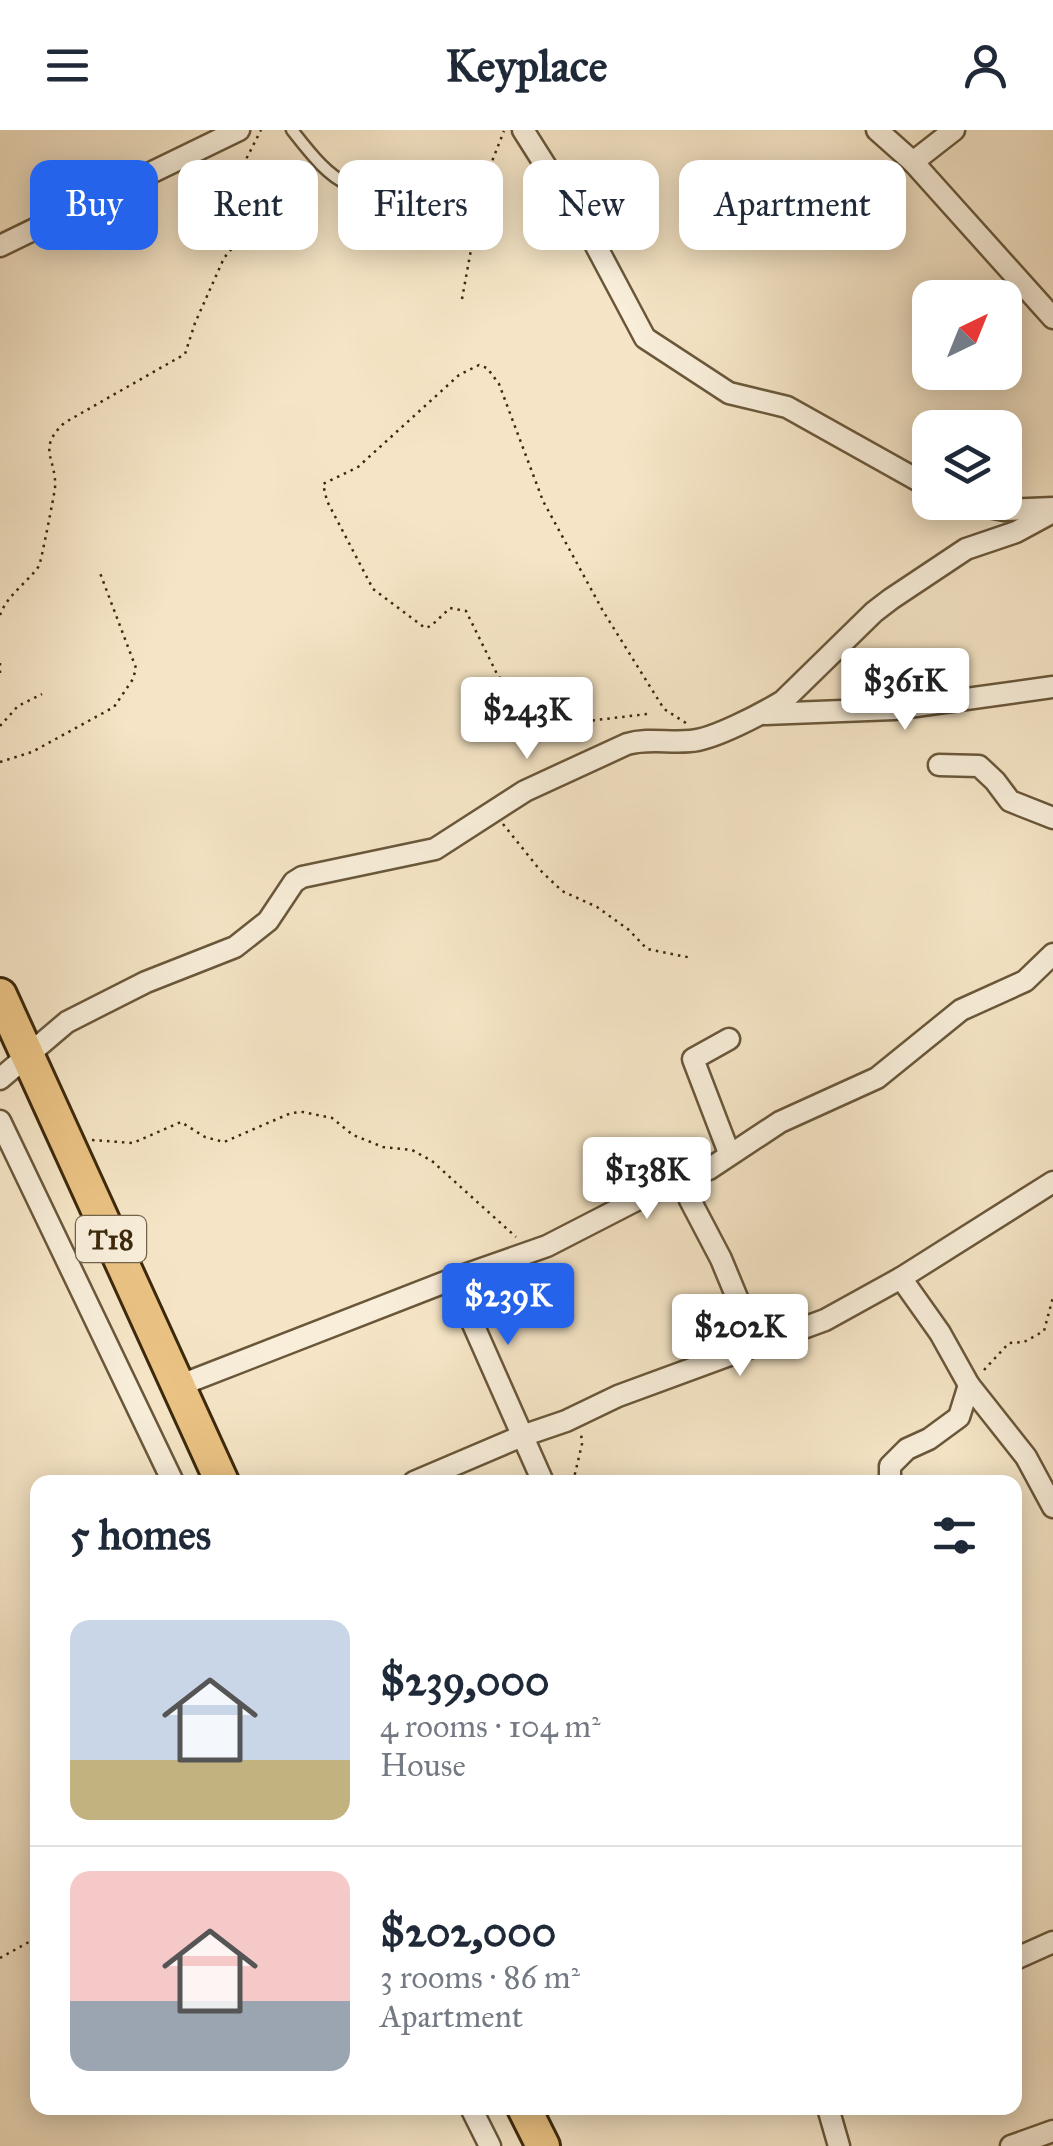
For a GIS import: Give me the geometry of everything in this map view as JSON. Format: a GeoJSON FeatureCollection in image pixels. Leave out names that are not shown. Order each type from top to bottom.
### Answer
{"type":"FeatureCollection","features":[{"type":"Feature","properties":{"kind":"highway","name":"T18"},"geometry":{"type":"LineString","coordinates":[[0,995],[219,1475]]}},
{"type":"Feature","properties":{"kind":"highway"},"geometry":{"type":"LineString","coordinates":[[528,2115],[543,2146]]}},
{"type":"Feature","properties":{"kind":"street"},"geometry":{"type":"LineString","coordinates":[[0,246],[239,130]]}},
{"type":"Feature","properties":{"kind":"street"},"geometry":{"type":"LineString","coordinates":[[522,130],[595,244],[645,338],[729,393],[787,407],[912,477]]}},
{"type":"Feature","properties":{"kind":"street"},"geometry":{"type":"LineString","coordinates":[[876,130],[913,162],[1053,318]]}},
{"type":"Feature","properties":{"kind":"street"},"geometry":{"type":"LineString","coordinates":[[913,162],[954,130]]}},
{"type":"Feature","properties":{"kind":"street"},"geometry":{"type":"LineString","coordinates":[[1022,510],[1053,510]]}},
{"type":"Feature","properties":{"kind":"street"},"geometry":{"type":"LineString","coordinates":[[0,1079],[68,1022],[146,982],[235,947],[260,930],[294,882],[302,877],[430,851],[525,791],[627,744],[642,740],[687,742],[715,736],[784,700],[874,612],[958,553],[1016,532],[1053,510]]}},
{"type":"Feature","properties":{"kind":"street"},"geometry":{"type":"LineString","coordinates":[[753,715],[894,709],[1053,688]]}},
{"type":"Feature","properties":{"kind":"street"},"geometry":{"type":"LineString","coordinates":[[940,764],[978,766],[1010,801],[1053,818]]}},
{"type":"Feature","properties":{"kind":"street"},"geometry":{"type":"LineString","coordinates":[[178,1386],[547,1246],[686,1177],[710,1169],[780,1122],[877,1078],[961,1010],[1024,981],[1053,954]]}},
{"type":"Feature","properties":{"kind":"street"},"geometry":{"type":"LineString","coordinates":[[729,1039],[693,1059],[729,1153]]}},
{"type":"Feature","properties":{"kind":"street"},"geometry":{"type":"LineString","coordinates":[[0,1121],[170,1475]]}},
{"type":"Feature","properties":{"kind":"street"},"geometry":{"type":"LineString","coordinates":[[686,1177],[690,1200],[721,1259],[757,1346]]}},
{"type":"Feature","properties":{"kind":"street"},"geometry":{"type":"LineString","coordinates":[[430,1475],[636,1389],[825,1320],[901,1278],[1053,1182]]}},
{"type":"Feature","properties":{"kind":"street"},"geometry":{"type":"LineString","coordinates":[[901,1278],[940,1333],[969,1386],[1026,1457],[1053,1507]]}},
{"type":"Feature","properties":{"kind":"street"},"geometry":{"type":"LineString","coordinates":[[452,1279],[540,1475]]}},
{"type":"Feature","properties":{"kind":"street"},"geometry":{"type":"LineString","coordinates":[[890,1475],[890,1466],[899,1457],[958,1417],[969,1386]]}},
{"type":"Feature","properties":{"kind":"street"},"geometry":{"type":"LineString","coordinates":[[1022,1956],[1053,1942]]}},
{"type":"Feature","properties":{"kind":"street"},"geometry":{"type":"LineString","coordinates":[[474,2115],[490,2146]]}},
{"type":"Feature","properties":{"kind":"street"},"geometry":{"type":"LineString","coordinates":[[830,2115],[839,2146]]}},
{"type":"Feature","properties":{"kind":"street"},"geometry":{"type":"LineString","coordinates":[[1011,2146],[1053,2131]]}},
{"type":"Feature","properties":{"kind":"lane"},"geometry":{"type":"LineString","coordinates":[[292,130],[320,163],[338,176]]}},
{"type":"Feature","properties":{"kind":"path"},"geometry":{"type":"LineString","coordinates":[[0,615],[10,596],[42,560],[55,490],[48,451],[53,436],[64,423],[185,354],[224,258],[238,241],[238,173],[261,130]]}},
{"type":"Feature","properties":{"kind":"path"},"geometry":{"type":"LineString","coordinates":[[462,299],[483,184],[504,130]]}},
{"type":"Feature","properties":{"kind":"path"},"geometry":{"type":"LineString","coordinates":[[646,714],[588,722],[544,735],[536,726],[532,707],[498,676],[466,610],[450,608],[424,628],[373,589],[327,502],[323,484],[358,467],[458,375],[479,365],[487,368],[504,398],[543,501],[612,626],[664,708],[715,736]]}},
{"type":"Feature","properties":{"kind":"path"},"geometry":{"type":"LineString","coordinates":[[0,762],[32,752],[114,707],[134,679],[136,668],[100,574]]}},
{"type":"Feature","properties":{"kind":"path"},"geometry":{"type":"LineString","coordinates":[[0,663],[0,675]]}},
{"type":"Feature","properties":{"kind":"path"},"geometry":{"type":"LineString","coordinates":[[0,726],[18,706],[42,694]]}},
{"type":"Feature","properties":{"kind":"path"},"geometry":{"type":"LineString","coordinates":[[493,812],[540,870],[562,890],[598,907],[647,949],[692,958]]}},
{"type":"Feature","properties":{"kind":"path"},"geometry":{"type":"LineString","coordinates":[[62,1131],[95,1141],[133,1143],[181,1122],[205,1137],[229,1142],[292,1114],[328,1116],[352,1136],[383,1147],[412,1150],[432,1161],[506,1230],[526,1242],[547,1246]]}},
{"type":"Feature","properties":{"kind":"path"},"geometry":{"type":"LineString","coordinates":[[969,1386],[1010,1343],[1024,1342],[1044,1330],[1053,1297]]}},
{"type":"Feature","properties":{"kind":"path"},"geometry":{"type":"LineString","coordinates":[[575,1417],[582,1444],[575,1475]]}},
{"type":"Feature","properties":{"kind":"path"},"geometry":{"type":"LineString","coordinates":[[0,1958],[30,1941]]}}]}
